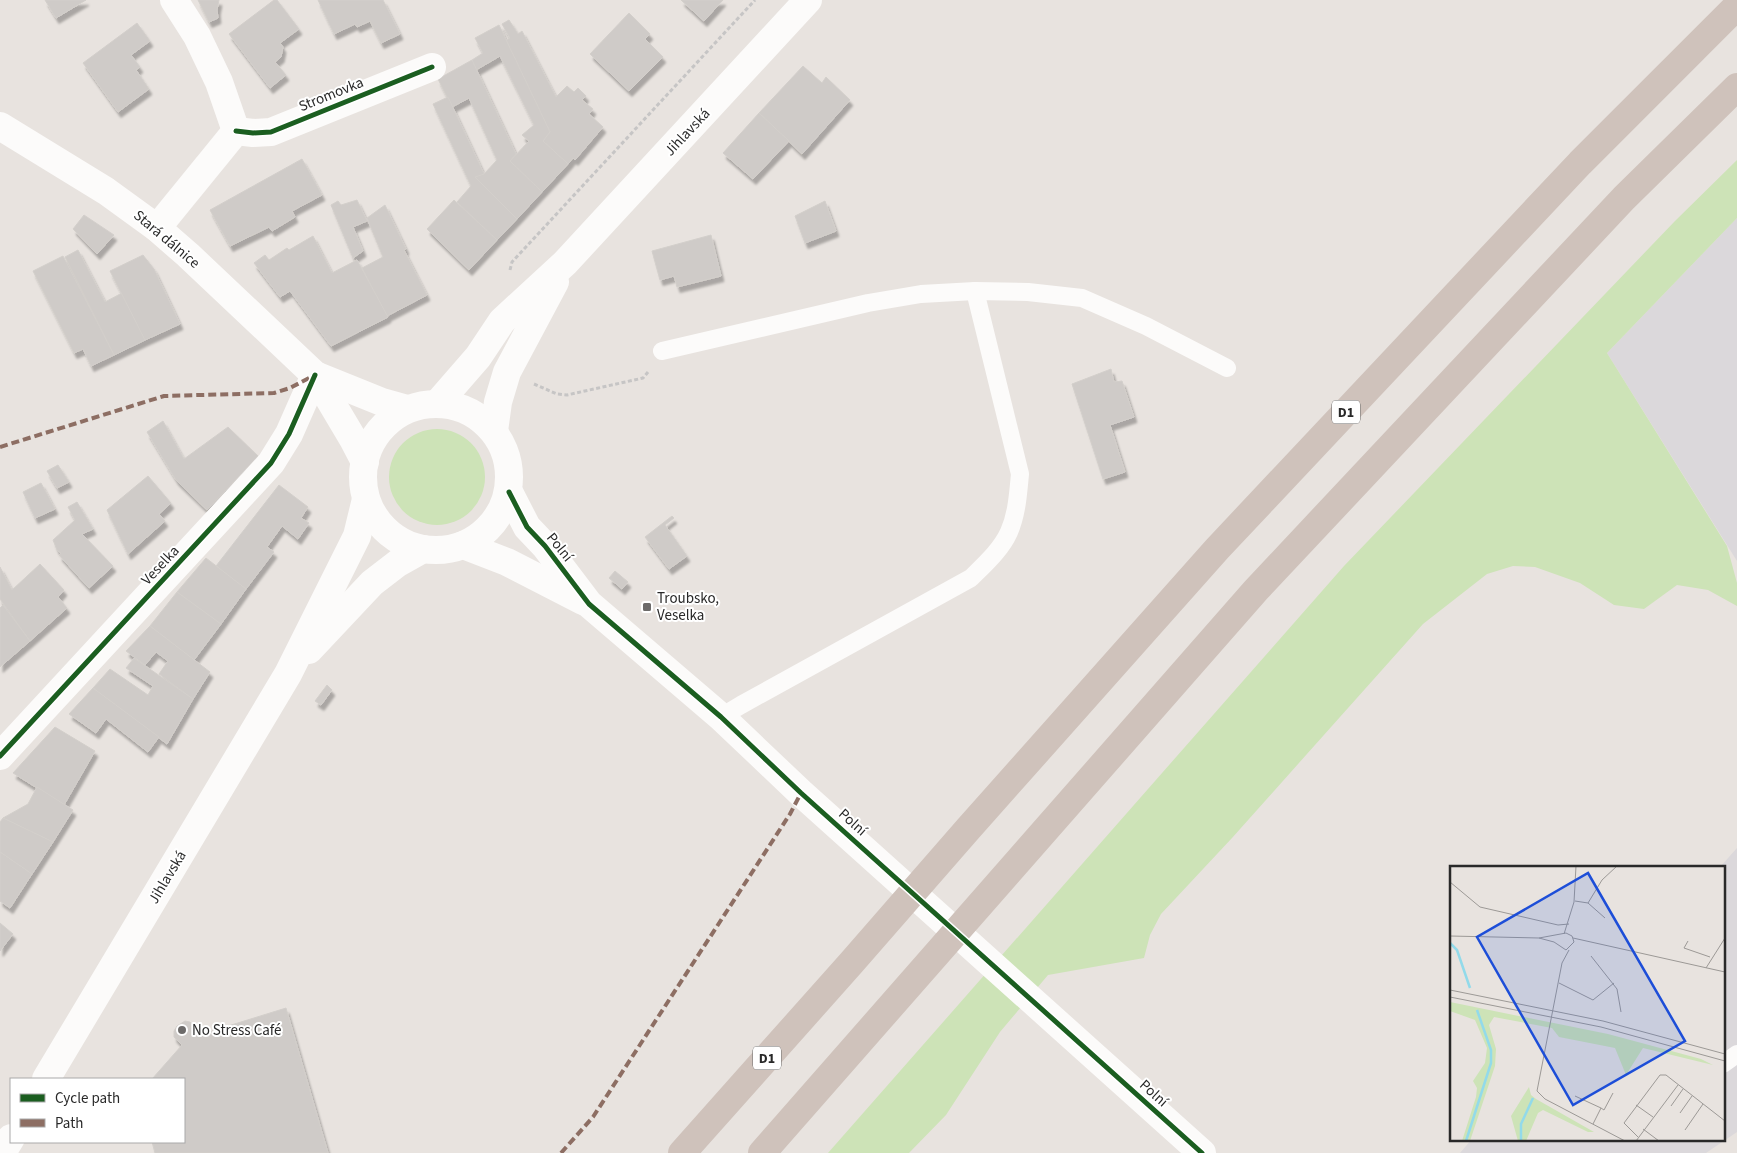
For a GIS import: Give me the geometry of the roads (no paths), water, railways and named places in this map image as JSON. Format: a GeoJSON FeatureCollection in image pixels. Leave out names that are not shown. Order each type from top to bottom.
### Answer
{"type":"FeatureCollection","features":[{"type":"Feature","properties":{"kind":"highway","name":"D1"},"geometry":{"type":"LineString","coordinates":[[682,1153],[1217,549],[1580,163],[1737,6]]}},
{"type":"Feature","properties":{"kind":"highway"},"geometry":{"type":"LineString","coordinates":[[762,1153],[1256,590],[1624,198],[1737,87]]}},
{"type":"Feature","properties":{"kind":"main road"},"geometry":{"type":"LineString","coordinates":[[157,228],[236,130],[219,82],[197,36],[174,0]]}},
{"type":"Feature","properties":{"kind":"main road","name":"Jihlavská"},"geometry":{"type":"LineString","coordinates":[[438,403],[478,357],[502,321],[565,263],[808,0]]}},
{"type":"Feature","properties":{"kind":"main road","name":"Stromovka"},"geometry":{"type":"LineString","coordinates":[[236,130],[252,133],[271,132],[432,67]]}},
{"type":"Feature","properties":{"kind":"main road","name":"Stará dálnice"},"geometry":{"type":"LineString","coordinates":[[0,126],[106,191],[157,228],[188,255],[315,375],[364,462]]}},
{"type":"Feature","properties":{"kind":"main road","name":"Jihlavská"},"geometry":{"type":"LineString","coordinates":[[494,431],[498,402],[507,372],[565,263]]}},
{"type":"Feature","properties":{"kind":"main road","name":"Stará dálnice"},"geometry":{"type":"LineString","coordinates":[[315,375],[382,402],[407,409]]}},
{"type":"Feature","properties":{"kind":"main road","name":"Veselka"},"geometry":{"type":"LineString","coordinates":[[0,756],[270,463],[289,434],[315,375]]}},
{"type":"Feature","properties":{"kind":"main road","name":"Jihlavská"},"geometry":{"type":"LineString","coordinates":[[438,403],[459,406],[478,416],[494,431],[505,450],[510,470],[509,492],[500,514],[484,533],[463,545],[444,550],[423,549],[404,543],[388,532],[375,517],[366,499],[363,481],[364,462],[373,440],[388,422],[407,409],[422,404],[438,403]]}},
{"type":"Feature","properties":{"kind":"main road","name":"Polní"},"geometry":{"type":"LineString","coordinates":[[509,492],[527,527],[545,546],[589,604],[721,717],[801,793],[1202,1153]]}},
{"type":"Feature","properties":{"kind":"main road","name":"Jihlavská"},"geometry":{"type":"LineString","coordinates":[[47,1078],[288,674],[357,536],[363,518],[366,499]]}},
{"type":"Feature","properties":{"kind":"main road","name":"Polní"},"geometry":{"type":"LineString","coordinates":[[463,545],[508,562],[589,604]]}},
{"type":"Feature","properties":{"kind":"main road","name":"Jihlavská"},"geometry":{"type":"LineString","coordinates":[[288,674],[372,582],[398,563],[423,549]]}},
{"type":"Feature","properties":{"kind":"main road"},"geometry":{"type":"LineString","coordinates":[[2,1153],[10,1140]]}},
{"type":"Feature","properties":{"kind":"lane"},"geometry":{"type":"LineString","coordinates":[[662,351],[868,303],[921,294],[975,291],[1028,292],[1082,298],[1146,326],[1227,368]]}},
{"type":"Feature","properties":{"kind":"lane"},"geometry":{"type":"LineString","coordinates":[[721,717],[971,578],[991,558],[1008,533],[1017,505],[1020,474],[975,291]]}},
{"type":"Feature","properties":{"kind":"lane"},"geometry":{"type":"LineString","coordinates":[[1724,1063],[1737,1054]]}},
{"type":"Feature","properties":{"kind":"place","name":"Troubsko, Veselka"},"geometry":{"type":"Point","coordinates":[647,607]}},
{"type":"Feature","properties":{"kind":"place","name":"No Stress Café"},"geometry":{"type":"Point","coordinates":[182,1030]}}]}
